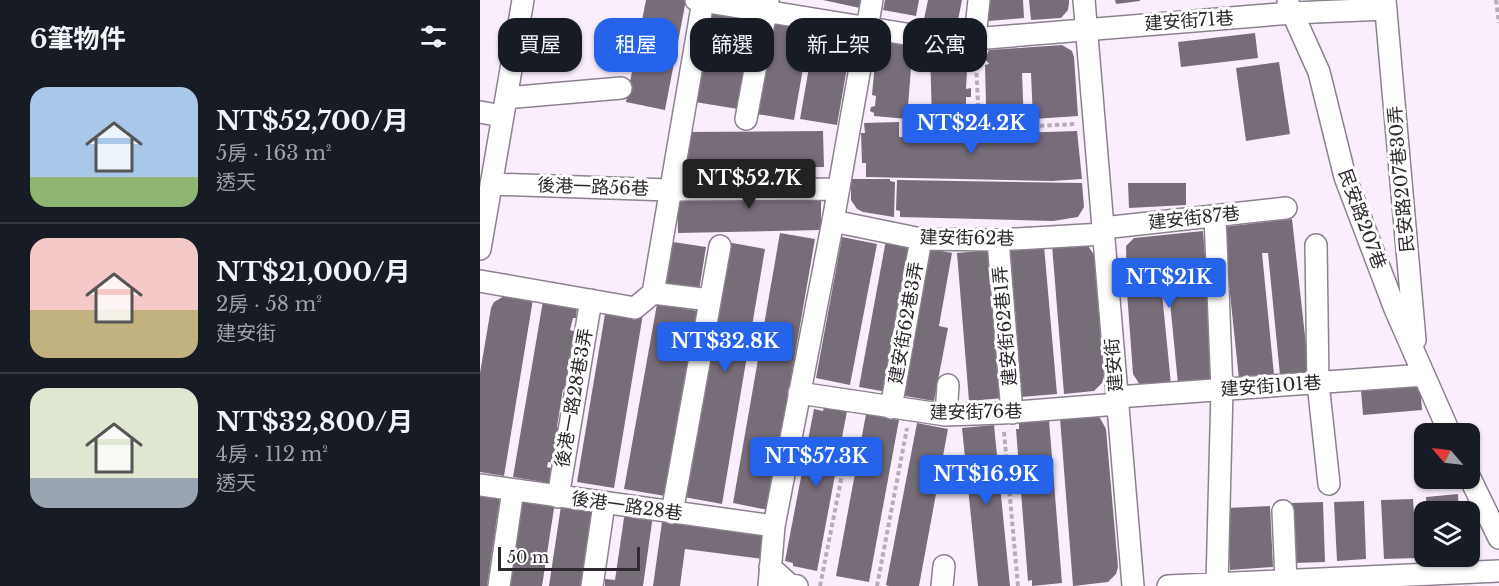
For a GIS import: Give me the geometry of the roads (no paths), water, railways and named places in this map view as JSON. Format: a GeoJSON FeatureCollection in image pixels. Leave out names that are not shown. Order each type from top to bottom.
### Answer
{"type":"FeatureCollection","features":[{"type":"Feature","properties":{"kind":"street"},"geometry":{"type":"LineString","coordinates":[[480,249],[522,0]]}},
{"type":"Feature","properties":{"kind":"street"},"geometry":{"type":"LineString","coordinates":[[869,18],[872,0]]}},
{"type":"Feature","properties":{"kind":"street"},"geometry":{"type":"LineString","coordinates":[[977,18],[979,0]]}},
{"type":"Feature","properties":{"kind":"street","name":"建安街"},"geometry":{"type":"LineString","coordinates":[[1084,0],[1133,586]]}},
{"type":"Feature","properties":{"kind":"street"},"geometry":{"type":"LineString","coordinates":[[480,281],[635,308],[653,293],[700,1]]}},
{"type":"Feature","properties":{"kind":"street","name":"建安街71巷"},"geometry":{"type":"LineString","coordinates":[[700,1],[767,6],[824,18]]}},
{"type":"Feature","properties":{"kind":"street","name":"建安街71巷"},"geometry":{"type":"LineString","coordinates":[[987,37],[1086,29],[1289,7],[1385,4]]}},
{"type":"Feature","properties":{"kind":"street","name":"民安路207巷30弄"},"geometry":{"type":"LineString","coordinates":[[1385,4],[1420,367]]}},
{"type":"Feature","properties":{"kind":"street"},"geometry":{"type":"LineString","coordinates":[[746,119],[767,6]]}},
{"type":"Feature","properties":{"kind":"street","name":"民安路207巷"},"geometry":{"type":"LineString","coordinates":[[1289,7],[1319,72],[1345,177],[1395,309],[1445,423]]}},
{"type":"Feature","properties":{"kind":"street"},"geometry":{"type":"LineString","coordinates":[[797,586],[770,577],[774,526],[859,72]]}},
{"type":"Feature","properties":{"kind":"street"},"geometry":{"type":"LineString","coordinates":[[480,112],[621,88]]}},
{"type":"Feature","properties":{"kind":"street","name":"後港一路56巷"},"geometry":{"type":"LineString","coordinates":[[491,184],[669,190],[838,189]]}},
{"type":"Feature","properties":{"kind":"street","name":"建安街87巷"},"geometry":{"type":"LineString","coordinates":[[1103,231],[1286,208]]}},
{"type":"Feature","properties":{"kind":"street"},"geometry":{"type":"LineString","coordinates":[[1215,216],[1222,390],[1217,584]]}},
{"type":"Feature","properties":{"kind":"street","name":"建安街62巷"},"geometry":{"type":"LineString","coordinates":[[833,220],[921,238],[998,240],[1103,231]]}},
{"type":"Feature","properties":{"kind":"street","name":"建安街62巷3弄"},"geometry":{"type":"LineString","coordinates":[[901,410],[921,238]]}},
{"type":"Feature","properties":{"kind":"street","name":"建安街62巷1弄"},"geometry":{"type":"LineString","coordinates":[[998,240],[1007,413]]}},
{"type":"Feature","properties":{"kind":"street"},"geometry":{"type":"LineString","coordinates":[[1316,245],[1318,383],[1329,484]]}},
{"type":"Feature","properties":{"kind":"street"},"geometry":{"type":"LineString","coordinates":[[672,513],[720,246]]}},
{"type":"Feature","properties":{"kind":"street"},"geometry":{"type":"LineString","coordinates":[[653,293],[710,300]]}},
{"type":"Feature","properties":{"kind":"street","name":"後港一路28巷3弄"},"geometry":{"type":"LineString","coordinates":[[558,497],[591,300]]}},
{"type":"Feature","properties":{"kind":"street","name":"建安街101巷"},"geometry":{"type":"LineString","coordinates":[[1117,400],[1318,383],[1420,367]]}},
{"type":"Feature","properties":{"kind":"street"},"geometry":{"type":"LineString","coordinates":[[946,416],[948,385]]}},
{"type":"Feature","properties":{"kind":"street","name":"建安街76巷"},"geometry":{"type":"LineString","coordinates":[[800,393],[946,416],[1007,413],[1117,400]]}},
{"type":"Feature","properties":{"kind":"street","name":"後港一路28巷"},"geometry":{"type":"LineString","coordinates":[[480,485],[774,526]]}},
{"type":"Feature","properties":{"kind":"street"},"geometry":{"type":"LineString","coordinates":[[1475,489],[1499,538]]}},
{"type":"Feature","properties":{"kind":"street"},"geometry":{"type":"LineString","coordinates":[[499,586],[513,490]]}},
{"type":"Feature","properties":{"kind":"street"},"geometry":{"type":"LineString","coordinates":[[592,586],[604,504]]}},
{"type":"Feature","properties":{"kind":"street"},"geometry":{"type":"LineString","coordinates":[[1283,511],[1286,581]]}},
{"type":"Feature","properties":{"kind":"street"},"geometry":{"type":"LineString","coordinates":[[1168,586],[1286,581],[1396,581],[1499,571]]}}]}
